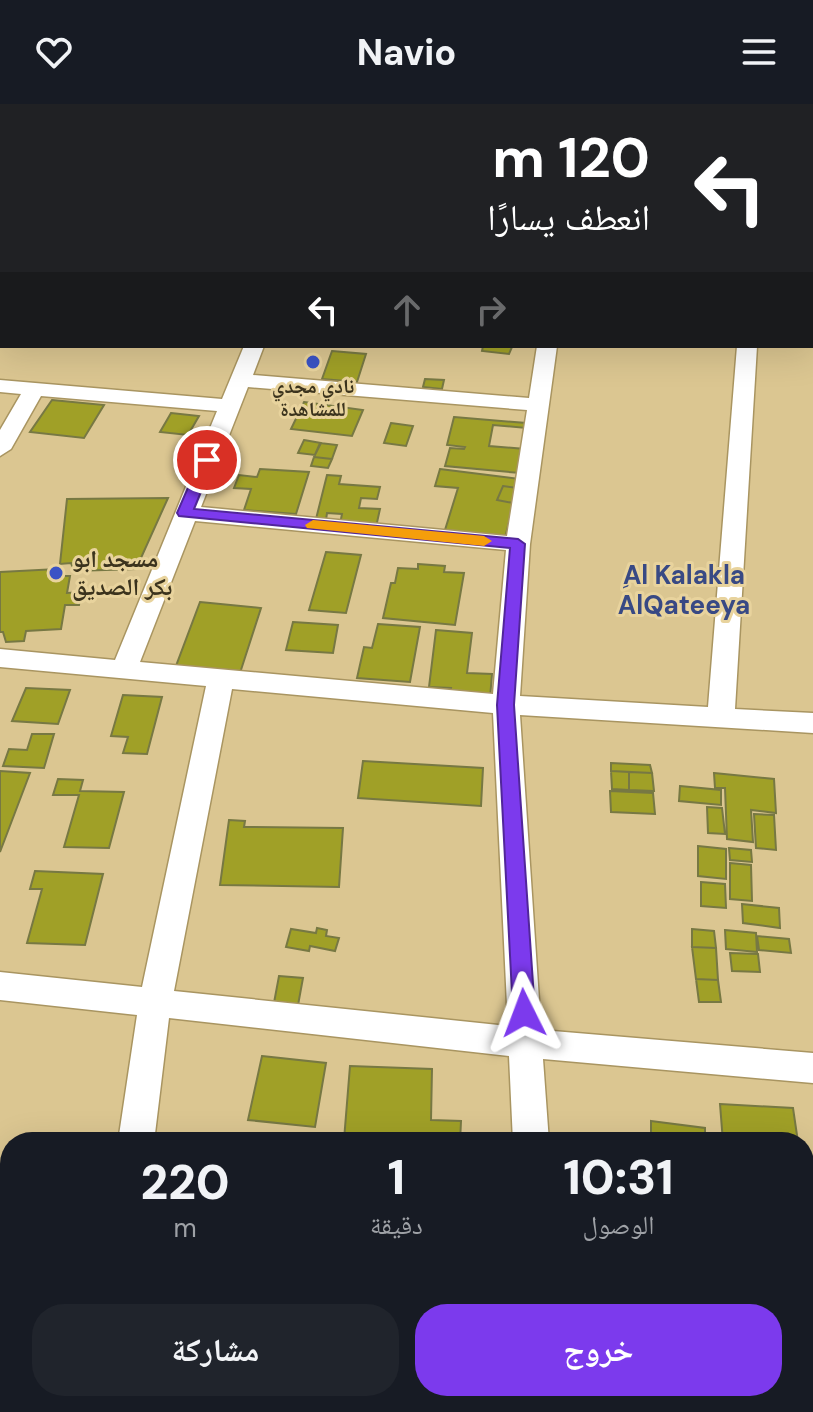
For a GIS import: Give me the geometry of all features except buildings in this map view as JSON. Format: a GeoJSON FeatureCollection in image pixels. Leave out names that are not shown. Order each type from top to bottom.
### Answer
{"type":"FeatureCollection","features":[{"type":"Feature","properties":{"kind":"street"},"geometry":{"type":"LineString","coordinates":[[124,670],[253,348]]}},
{"type":"Feature","properties":{"kind":"street"},"geometry":{"type":"LineString","coordinates":[[530,1132],[506,705],[518,544],[547,348]]}},
{"type":"Feature","properties":{"kind":"street"},"geometry":{"type":"LineString","coordinates":[[721,719],[747,348]]}},
{"type":"Feature","properties":{"kind":"street"},"geometry":{"type":"LineString","coordinates":[[241,380],[540,405]]}},
{"type":"Feature","properties":{"kind":"street"},"geometry":{"type":"LineString","coordinates":[[0,386],[229,406]]}},
{"type":"Feature","properties":{"kind":"street"},"geometry":{"type":"LineString","coordinates":[[0,449],[34,389]]}},
{"type":"Feature","properties":{"kind":"street"},"geometry":{"type":"LineString","coordinates":[[185,513],[518,544]]}},
{"type":"Feature","properties":{"kind":"street"},"geometry":{"type":"LineString","coordinates":[[0,658],[506,705],[813,723]]}},
{"type":"Feature","properties":{"kind":"street"},"geometry":{"type":"LineString","coordinates":[[137,1132],[155,1003],[221,678]]}},
{"type":"Feature","properties":{"kind":"street"},"geometry":{"type":"LineString","coordinates":[[0,986],[526,1043],[813,1068]]}},
{"type":"Feature","properties":{"kind":"slow traffic"},"geometry":{"type":"LineString","coordinates":[[313,525],[484,541]]}},
{"type":"Feature","properties":{"kind":"place","name":"نادي مجدي للمشاهدة"},"geometry":{"type":"Point","coordinates":[313,362]}},
{"type":"Feature","properties":{"kind":"place","name":"مسجد ابو بكر الصديق"},"geometry":{"type":"Point","coordinates":[56,573]}},
{"type":"Feature","properties":{"kind":"district","name":"ِAl Kalakla AlQateeya"},"geometry":{"type":"Point","coordinates":[684,590]}},
{"type":"Feature","properties":{"kind":"route"},"geometry":{"type":"LineString","coordinates":[[207,460],[185,513],[518,544],[506,705],[524,1013]]}}]}
